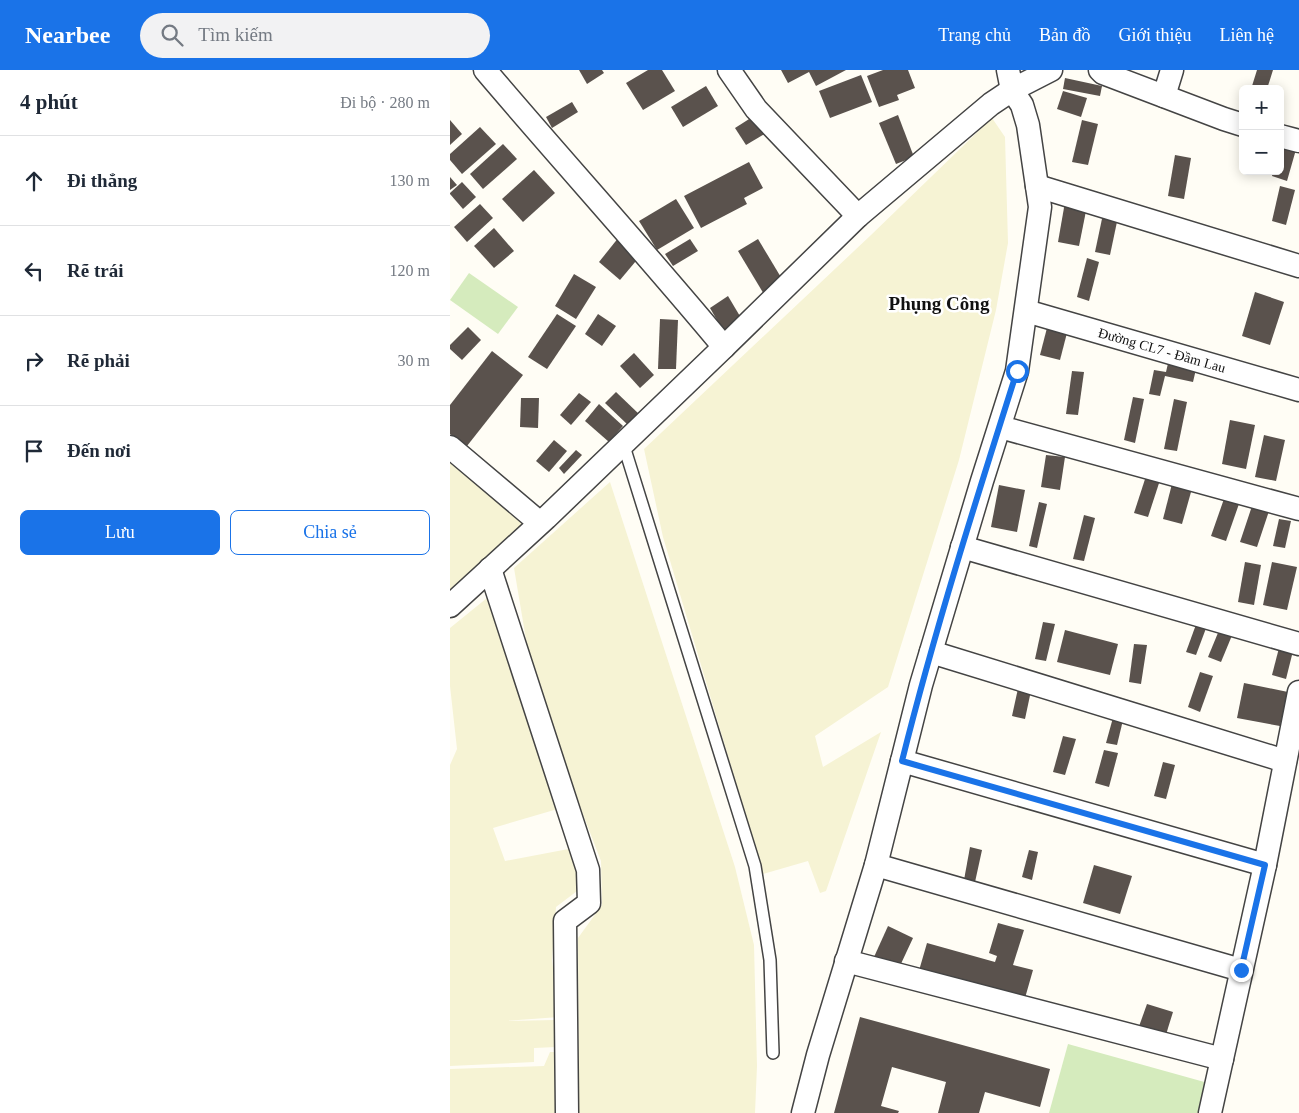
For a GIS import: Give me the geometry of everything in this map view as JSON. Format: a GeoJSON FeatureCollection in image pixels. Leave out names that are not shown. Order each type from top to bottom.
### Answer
{"type":"FeatureCollection","features":[{"type":"Feature","properties":{"kind":"street"},"geometry":{"type":"LineString","coordinates":[[485,70],[531,125],[668,279],[724,347]]}},
{"type":"Feature","properties":{"kind":"street"},"geometry":{"type":"LineString","coordinates":[[729,70],[756,109],[858,216]]}},
{"type":"Feature","properties":{"kind":"street"},"geometry":{"type":"LineString","coordinates":[[450,606],[540,523],[858,216],[992,104],[1010,80],[1051,70]]}},
{"type":"Feature","properties":{"kind":"street"},"geometry":{"type":"LineString","coordinates":[[1100,70],[1103,73],[1239,123]]}},
{"type":"Feature","properties":{"kind":"street"},"geometry":{"type":"LineString","coordinates":[[1164,96],[1172,70]]}},
{"type":"Feature","properties":{"kind":"street"},"geometry":{"type":"LineString","coordinates":[[803,1113],[818,1055],[876,866],[921,685],[1017,371],[1040,207],[1028,125],[1022,105],[1010,80]]}},
{"type":"Feature","properties":{"kind":"street"},"geometry":{"type":"LineString","coordinates":[[1284,137],[1299,141]]}},
{"type":"Feature","properties":{"kind":"street"},"geometry":{"type":"LineString","coordinates":[[1037,186],[1299,266]]}},
{"type":"Feature","properties":{"kind":"street","name":"Đường CL7 - Đầm Lau"},"geometry":{"type":"LineString","coordinates":[[1026,311],[1299,390]]}},
{"type":"Feature","properties":{"kind":"street"},"geometry":{"type":"LineString","coordinates":[[1000,427],[1299,509]]}},
{"type":"Feature","properties":{"kind":"street"},"geometry":{"type":"LineString","coordinates":[[450,447],[540,523]]}},
{"type":"Feature","properties":{"kind":"street"},"geometry":{"type":"LineString","coordinates":[[962,547],[1299,644]]}},
{"type":"Feature","properties":{"kind":"street"},"geometry":{"type":"LineString","coordinates":[[490,569],[588,870],[589,903],[565,921],[567,1113]]}},
{"type":"Feature","properties":{"kind":"street"},"geometry":{"type":"LineString","coordinates":[[931,652],[1285,761]]}},
{"type":"Feature","properties":{"kind":"street"},"geometry":{"type":"LineString","coordinates":[[1210,1113],[1265,865],[1299,692]]}},
{"type":"Feature","properties":{"kind":"street"},"geometry":{"type":"LineString","coordinates":[[902,761],[1265,865]]}},
{"type":"Feature","properties":{"kind":"street"},"geometry":{"type":"LineString","coordinates":[[876,866],[1241,970]]}},
{"type":"Feature","properties":{"kind":"street"},"geometry":{"type":"LineString","coordinates":[[846,961],[1222,1059]]}},
{"type":"Feature","properties":{"kind":"lane"},"geometry":{"type":"LineString","coordinates":[[623,443],[755,866],[770,960],[773,1053]]}},
{"type":"Feature","properties":{"kind":"shaded area"},"geometry":{"type":"Polygon","coordinates":[[[992,118],[1005,137],[1008,243],[996,310],[959,460],[888,687],[815,736],[823,767],[881,732],[826,891],[820,893],[808,861],[763,874],[663,537],[644,449],[992,118]]]}},
{"type":"Feature","properties":{"kind":"shaded area"},"geometry":{"type":"Polygon","coordinates":[[[450,464],[456,464],[520,518],[522,526],[450,596],[450,464]]]}},
{"type":"Feature","properties":{"kind":"shaded area"},"geometry":{"type":"Polygon","coordinates":[[[610,482],[735,867],[754,945],[757,1066],[755,1113],[579,1113],[578,938],[602,905],[601,861],[534,687],[514,568],[610,482]]]}},
{"type":"Feature","properties":{"kind":"shaded area"},"geometry":{"type":"Polygon","coordinates":[[[487,598],[561,808],[493,828],[505,861],[579,847],[581,888],[556,907],[552,960],[559,1017],[506,1021],[555,1020],[556,1047],[534,1048],[534,1062],[450,1066],[450,765],[457,749],[450,686],[450,628],[487,598]]]}},
{"type":"Feature","properties":{"kind":"shaded area"},"geometry":{"type":"Polygon","coordinates":[[[550,1052],[561,1052],[561,1113],[450,1113],[450,1069],[544,1066],[550,1052]]]}},
{"type":"Feature","properties":{"kind":"green space"},"geometry":{"type":"Polygon","coordinates":[[[469,273],[518,307],[498,334],[450,300],[469,273]]]}},
{"type":"Feature","properties":{"kind":"green space"},"geometry":{"type":"Polygon","coordinates":[[[1068,1044],[1208,1083],[1200,1113],[1049,1113],[1068,1044]]]}},
{"type":"Feature","properties":{"kind":"building"},"geometry":{"type":"Polygon","coordinates":[[[579,70],[602,70],[604,73],[587,84],[579,70]]]}},
{"type":"Feature","properties":{"kind":"building"},"geometry":{"type":"Polygon","coordinates":[[[648,70],[662,70],[675,91],[643,110],[626,83],[648,70]]]}},
{"type":"Feature","properties":{"kind":"building"},"geometry":{"type":"Polygon","coordinates":[[[781,70],[846,70],[816,86],[809,72],[788,83],[781,70]]]}},
{"type":"Feature","properties":{"kind":"building"},"geometry":{"type":"Polygon","coordinates":[[[883,70],[908,70],[915,88],[897,95],[899,100],[879,107],[867,76],[883,70]]]}},
{"type":"Feature","properties":{"kind":"building"},"geometry":{"type":"Polygon","coordinates":[[[1257,70],[1273,70],[1268,85],[1252,85],[1257,70]]]}},
{"type":"Feature","properties":{"kind":"building"},"geometry":{"type":"Polygon","coordinates":[[[861,75],[872,102],[830,118],[819,91],[861,75]]]}},
{"type":"Feature","properties":{"kind":"building"},"geometry":{"type":"Polygon","coordinates":[[[1065,78],[1102,86],[1100,96],[1063,89],[1065,78]]]}},
{"type":"Feature","properties":{"kind":"building"},"geometry":{"type":"Polygon","coordinates":[[[706,86],[718,106],[683,127],[671,107],[706,86]]]}},
{"type":"Feature","properties":{"kind":"building"},"geometry":{"type":"Polygon","coordinates":[[[1063,91],[1087,98],[1081,117],[1057,109],[1063,91]]]}},
{"type":"Feature","properties":{"kind":"building"},"geometry":{"type":"Polygon","coordinates":[[[572,102],[578,112],[552,128],[546,117],[572,102]]]}},
{"type":"Feature","properties":{"kind":"building"},"geometry":{"type":"Polygon","coordinates":[[[757,114],[768,132],[746,145],[735,128],[757,114]]]}},
{"type":"Feature","properties":{"kind":"building"},"geometry":{"type":"Polygon","coordinates":[[[898,115],[914,157],[896,164],[879,123],[898,115]]]}},
{"type":"Feature","properties":{"kind":"building"},"geometry":{"type":"Polygon","coordinates":[[[450,120],[462,134],[450,145],[450,120]]]}},
{"type":"Feature","properties":{"kind":"building"},"geometry":{"type":"Polygon","coordinates":[[[1082,120],[1098,124],[1088,165],[1072,162],[1082,120]]]}},
{"type":"Feature","properties":{"kind":"building"},"geometry":{"type":"Polygon","coordinates":[[[480,127],[496,144],[462,174],[450,160],[450,154],[480,127]]]}},
{"type":"Feature","properties":{"kind":"building"},"geometry":{"type":"Polygon","coordinates":[[[503,144],[517,159],[483,189],[470,174],[503,144]]]}},
{"type":"Feature","properties":{"kind":"building"},"geometry":{"type":"Polygon","coordinates":[[[1284,146],[1297,146],[1287,181],[1272,176],[1284,175],[1284,146]]]}},
{"type":"Feature","properties":{"kind":"building"},"geometry":{"type":"Polygon","coordinates":[[[1175,155],[1191,158],[1184,199],[1168,196],[1175,155]]]}},
{"type":"Feature","properties":{"kind":"building"},"geometry":{"type":"Polygon","coordinates":[[[749,162],[763,188],[744,198],[747,204],[701,228],[684,196],[749,162]]]}},
{"type":"Feature","properties":{"kind":"building"},"geometry":{"type":"Polygon","coordinates":[[[534,170],[555,193],[523,222],[502,199],[534,170]]]}},
{"type":"Feature","properties":{"kind":"building"},"geometry":{"type":"Polygon","coordinates":[[[450,177],[457,185],[450,190],[450,177]]]}},
{"type":"Feature","properties":{"kind":"building"},"geometry":{"type":"Polygon","coordinates":[[[462,182],[476,197],[463,209],[450,194],[462,182]]]}},
{"type":"Feature","properties":{"kind":"building"},"geometry":{"type":"Polygon","coordinates":[[[1280,186],[1295,190],[1286,225],[1272,221],[1280,186]]]}},
{"type":"Feature","properties":{"kind":"building"},"geometry":{"type":"Polygon","coordinates":[[[676,199],[694,228],[657,250],[639,221],[676,199]]]}},
{"type":"Feature","properties":{"kind":"building"},"geometry":{"type":"Polygon","coordinates":[[[1065,202],[1087,206],[1079,246],[1058,242],[1065,202]]]}},
{"type":"Feature","properties":{"kind":"building"},"geometry":{"type":"Polygon","coordinates":[[[480,204],[493,218],[467,242],[454,227],[480,204]]]}},
{"type":"Feature","properties":{"kind":"building"},"geometry":{"type":"Polygon","coordinates":[[[1103,214],[1118,217],[1110,255],[1095,252],[1103,214]]]}},
{"type":"Feature","properties":{"kind":"building"},"geometry":{"type":"Polygon","coordinates":[[[494,228],[514,251],[494,268],[474,246],[494,228]]]}},
{"type":"Feature","properties":{"kind":"building"},"geometry":{"type":"Polygon","coordinates":[[[619,237],[641,255],[620,280],[599,262],[619,237]]]}},
{"type":"Feature","properties":{"kind":"building"},"geometry":{"type":"Polygon","coordinates":[[[690,239],[698,251],[673,266],[665,254],[690,239]]]}},
{"type":"Feature","properties":{"kind":"building"},"geometry":{"type":"Polygon","coordinates":[[[758,239],[785,284],[765,296],[738,251],[758,239]]]}},
{"type":"Feature","properties":{"kind":"building"},"geometry":{"type":"Polygon","coordinates":[[[1087,258],[1099,262],[1089,301],[1077,297],[1087,258]]]}},
{"type":"Feature","properties":{"kind":"building"},"geometry":{"type":"Polygon","coordinates":[[[574,274],[596,287],[576,319],[555,306],[574,274]]]}},
{"type":"Feature","properties":{"kind":"building"},"geometry":{"type":"Polygon","coordinates":[[[1255,292],[1284,302],[1270,345],[1242,336],[1255,292]]]}},
{"type":"Feature","properties":{"kind":"building"},"geometry":{"type":"Polygon","coordinates":[[[728,296],[744,323],[725,334],[710,308],[728,296]]]}},
{"type":"Feature","properties":{"kind":"building"},"geometry":{"type":"Polygon","coordinates":[[[557,314],[576,326],[547,369],[528,357],[557,314]]]}},
{"type":"Feature","properties":{"kind":"building"},"geometry":{"type":"Polygon","coordinates":[[[598,314],[616,326],[602,346],[585,334],[598,314]]]}},
{"type":"Feature","properties":{"kind":"building"},"geometry":{"type":"Polygon","coordinates":[[[660,319],[678,320],[676,369],[658,369],[660,319]]]}},
{"type":"Feature","properties":{"kind":"building"},"geometry":{"type":"Polygon","coordinates":[[[1048,324],[1068,329],[1060,360],[1040,355],[1048,324]]]}},
{"type":"Feature","properties":{"kind":"building"},"geometry":{"type":"Polygon","coordinates":[[[468,327],[481,340],[462,360],[450,349],[450,345],[468,327]]]}},
{"type":"Feature","properties":{"kind":"building"},"geometry":{"type":"Polygon","coordinates":[[[492,351],[523,375],[467,446],[450,434],[450,405],[492,351]]]}},
{"type":"Feature","properties":{"kind":"building"},"geometry":{"type":"Polygon","coordinates":[[[634,353],[654,375],[640,388],[620,366],[634,353]]]}},
{"type":"Feature","properties":{"kind":"building"},"geometry":{"type":"Polygon","coordinates":[[[1169,359],[1197,365],[1193,382],[1165,376],[1160,396],[1149,394],[1154,370],[1166,372],[1169,359]]]}},
{"type":"Feature","properties":{"kind":"building"},"geometry":{"type":"Polygon","coordinates":[[[1072,371],[1084,372],[1078,415],[1066,414],[1072,371]]]}},
{"type":"Feature","properties":{"kind":"building"},"geometry":{"type":"Polygon","coordinates":[[[616,392],[640,415],[629,426],[605,403],[616,392]]]}},
{"type":"Feature","properties":{"kind":"building"},"geometry":{"type":"Polygon","coordinates":[[[579,393],[591,402],[571,425],[560,415],[579,393]]]}},
{"type":"Feature","properties":{"kind":"building"},"geometry":{"type":"Polygon","coordinates":[[[1133,397],[1144,399],[1135,443],[1124,440],[1133,397]]]}},
{"type":"Feature","properties":{"kind":"building"},"geometry":{"type":"Polygon","coordinates":[[[521,398],[539,398],[538,428],[520,427],[521,398]]]}},
{"type":"Feature","properties":{"kind":"building"},"geometry":{"type":"Polygon","coordinates":[[[1174,399],[1187,402],[1177,451],[1164,449],[1174,399]]]}},
{"type":"Feature","properties":{"kind":"building"},"geometry":{"type":"Polygon","coordinates":[[[599,404],[623,426],[609,442],[585,421],[599,404]]]}},
{"type":"Feature","properties":{"kind":"building"},"geometry":{"type":"Polygon","coordinates":[[[1230,420],[1255,425],[1246,469],[1222,464],[1230,420]]]}},
{"type":"Feature","properties":{"kind":"building"},"geometry":{"type":"Polygon","coordinates":[[[1264,435],[1285,440],[1276,481],[1255,477],[1264,435]]]}},
{"type":"Feature","properties":{"kind":"building"},"geometry":{"type":"Polygon","coordinates":[[[554,440],[567,451],[549,472],[536,461],[554,440]]]}},
{"type":"Feature","properties":{"kind":"building"},"geometry":{"type":"Polygon","coordinates":[[[576,450],[582,455],[564,474],[559,468],[576,450]]]}},
{"type":"Feature","properties":{"kind":"building"},"geometry":{"type":"Polygon","coordinates":[[[1046,455],[1065,457],[1060,490],[1041,487],[1046,455]]]}},
{"type":"Feature","properties":{"kind":"building"},"geometry":{"type":"Polygon","coordinates":[[[1147,473],[1161,477],[1148,517],[1134,513],[1147,473]]]}},
{"type":"Feature","properties":{"kind":"building"},"geometry":{"type":"Polygon","coordinates":[[[1173,480],[1193,485],[1182,524],[1163,519],[1173,480]]]}},
{"type":"Feature","properties":{"kind":"building"},"geometry":{"type":"Polygon","coordinates":[[[999,485],[1025,490],[1017,532],[991,527],[999,485]]]}},
{"type":"Feature","properties":{"kind":"building"},"geometry":{"type":"Polygon","coordinates":[[[1225,496],[1240,501],[1226,541],[1211,536],[1225,496]]]}},
{"type":"Feature","properties":{"kind":"building"},"geometry":{"type":"Polygon","coordinates":[[[1039,502],[1047,504],[1037,548],[1029,546],[1039,502]]]}},
{"type":"Feature","properties":{"kind":"building"},"geometry":{"type":"Polygon","coordinates":[[[1253,503],[1270,508],[1257,547],[1240,542],[1253,503]]]}},
{"type":"Feature","properties":{"kind":"building"},"geometry":{"type":"Polygon","coordinates":[[[1084,515],[1095,518],[1084,561],[1073,559],[1084,515]]]}},
{"type":"Feature","properties":{"kind":"building"},"geometry":{"type":"Polygon","coordinates":[[[1279,519],[1291,521],[1285,548],[1273,546],[1279,519]]]}},
{"type":"Feature","properties":{"kind":"building"},"geometry":{"type":"Polygon","coordinates":[[[1245,562],[1261,565],[1254,605],[1238,602],[1245,562]]]}},
{"type":"Feature","properties":{"kind":"building"},"geometry":{"type":"Polygon","coordinates":[[[1272,562],[1297,567],[1287,610],[1263,605],[1272,562]]]}},
{"type":"Feature","properties":{"kind":"building"},"geometry":{"type":"Polygon","coordinates":[[[1198,619],[1208,623],[1196,655],[1186,652],[1198,619]]]}},
{"type":"Feature","properties":{"kind":"building"},"geometry":{"type":"Polygon","coordinates":[[[1043,622],[1055,624],[1046,661],[1035,659],[1043,622]]]}},
{"type":"Feature","properties":{"kind":"building"},"geometry":{"type":"Polygon","coordinates":[[[1220,628],[1233,633],[1221,662],[1208,657],[1220,628]]]}},
{"type":"Feature","properties":{"kind":"building"},"geometry":{"type":"Polygon","coordinates":[[[1065,630],[1118,644],[1110,675],[1057,662],[1065,630]]]}},
{"type":"Feature","properties":{"kind":"building"},"geometry":{"type":"Polygon","coordinates":[[[1134,644],[1147,645],[1141,684],[1129,682],[1134,644]]]}},
{"type":"Feature","properties":{"kind":"building"},"geometry":{"type":"Polygon","coordinates":[[[1280,644],[1294,647],[1286,679],[1272,675],[1280,644]]]}},
{"type":"Feature","properties":{"kind":"building"},"geometry":{"type":"Polygon","coordinates":[[[1200,672],[1213,676],[1200,712],[1188,707],[1200,672]]]}},
{"type":"Feature","properties":{"kind":"building"},"geometry":{"type":"Polygon","coordinates":[[[1244,683],[1288,692],[1280,726],[1237,718],[1244,683]]]}},
{"type":"Feature","properties":{"kind":"building"},"geometry":{"type":"Polygon","coordinates":[[[1019,684],[1032,686],[1025,719],[1012,716],[1019,684]]]}},
{"type":"Feature","properties":{"kind":"building"},"geometry":{"type":"Polygon","coordinates":[[[1114,714],[1124,716],[1117,745],[1106,743],[1114,714]]]}},
{"type":"Feature","properties":{"kind":"building"},"geometry":{"type":"Polygon","coordinates":[[[1063,736],[1076,739],[1065,775],[1053,772],[1063,736]]]}},
{"type":"Feature","properties":{"kind":"building"},"geometry":{"type":"Polygon","coordinates":[[[1104,750],[1118,753],[1109,787],[1095,783],[1104,750]]]}},
{"type":"Feature","properties":{"kind":"building"},"geometry":{"type":"Polygon","coordinates":[[[1163,762],[1175,765],[1166,799],[1154,796],[1163,762]]]}},
{"type":"Feature","properties":{"kind":"building"},"geometry":{"type":"Polygon","coordinates":[[[970,847],[982,850],[975,882],[964,880],[970,847]]]}},
{"type":"Feature","properties":{"kind":"building"},"geometry":{"type":"Polygon","coordinates":[[[1029,850],[1038,852],[1032,880],[1022,877],[1029,850]]]}},
{"type":"Feature","properties":{"kind":"building"},"geometry":{"type":"Polygon","coordinates":[[[1094,865],[1132,876],[1120,914],[1083,903],[1094,865]]]}},
{"type":"Feature","properties":{"kind":"building"},"geometry":{"type":"Polygon","coordinates":[[[998,923],[1024,930],[1013,965],[1033,970],[1023,1005],[918,974],[927,943],[995,962],[997,956],[989,953],[998,923]]]}},
{"type":"Feature","properties":{"kind":"building"},"geometry":{"type":"Polygon","coordinates":[[[888,926],[913,938],[899,968],[874,957],[888,926]]]}},
{"type":"Feature","properties":{"kind":"building"},"geometry":{"type":"Polygon","coordinates":[[[1147,1004],[1173,1012],[1164,1041],[1137,1032],[1147,1004]]]}},
{"type":"Feature","properties":{"kind":"building"},"geometry":{"type":"Polygon","coordinates":[[[860,1017],[1050,1069],[1040,1107],[985,1092],[979,1113],[938,1113],[946,1082],[892,1067],[881,1106],[899,1111],[898,1113],[834,1113],[860,1017]]]}},
{"type":"Feature","properties":{"kind":"district","name":"Phụng Công"},"geometry":{"type":"Point","coordinates":[939,303]}},
{"type":"Feature","properties":{"kind":"route"},"geometry":{"type":"LineString","coordinates":[[1017,371],[921,685],[902,761],[1265,865],[1241,970]]}}]}
